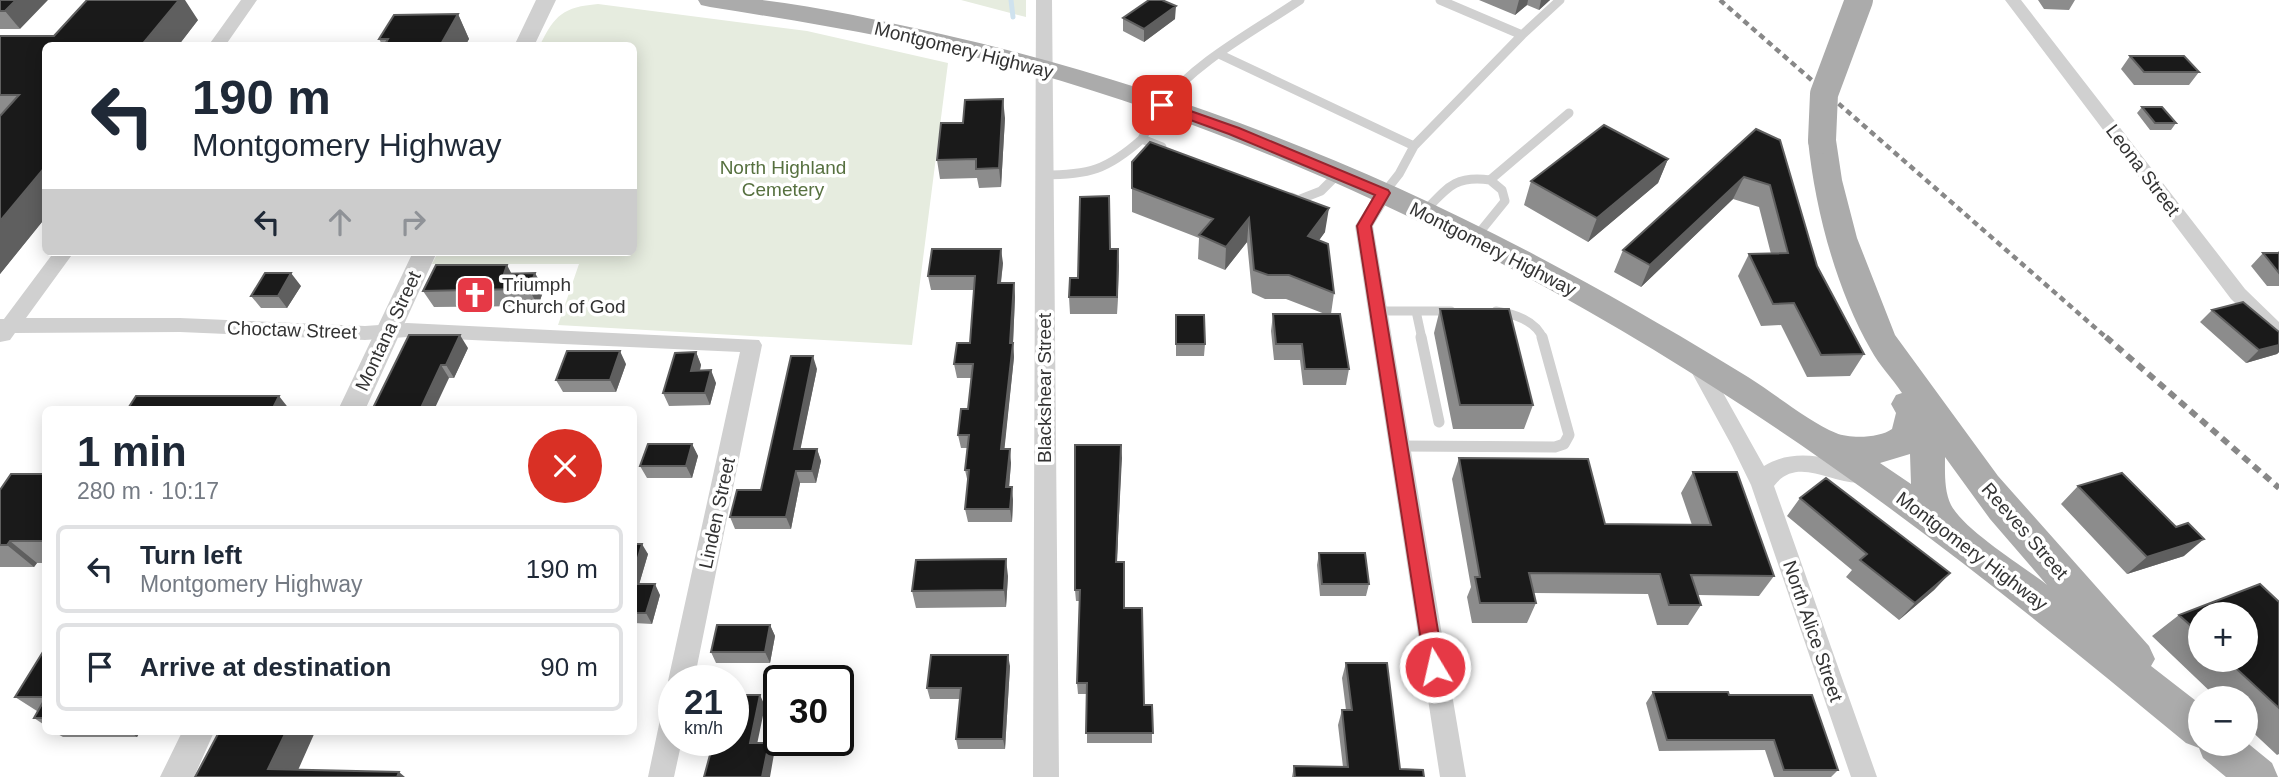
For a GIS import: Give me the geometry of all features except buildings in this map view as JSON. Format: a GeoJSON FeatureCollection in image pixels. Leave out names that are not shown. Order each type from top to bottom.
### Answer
{"type":"FeatureCollection","features":[{"type":"Feature","properties":{"kind":"main road","name":"Montgomery Highway"},"geometry":{"type":"LineString","coordinates":[[710,0],[876,28],[1043,67],[1162,105],[1340,173],[1424,212],[1573,289],[1696,361],[1871,477],[1916,500],[1956,538],[2061,617],[2188,720]]}},
{"type":"Feature","properties":{"kind":"main road","name":"Reeves Street"},"geometry":{"type":"LineString","coordinates":[[1859,0],[1828,80],[1821,106],[1822,140],[1824,164],[1838,229],[1849,263],[1884,345],[1902,365],[1952,444],[2032,542],[2092,606],[2188,720]]}},
{"type":"Feature","properties":{"kind":"main road","name":"Reeves Street"},"geometry":{"type":"LineString","coordinates":[[1884,345],[1885,366],[1924,432],[1927,486],[1916,500]]}},
{"type":"Feature","properties":{"kind":"main road"},"geometry":{"type":"LineString","coordinates":[[1831,448],[1886,447],[1895,444],[1908,433],[1913,412]]}},
{"type":"Feature","properties":{"kind":"main road"},"geometry":{"type":"LineString","coordinates":[[1916,500],[1953,495],[1958,484],[1959,468],[1952,444]]}},
{"type":"Feature","properties":{"kind":"main road"},"geometry":{"type":"LineString","coordinates":[[2232,756],[2257,777]]}},
{"type":"Feature","properties":{"kind":"street"},"geometry":{"type":"LineString","coordinates":[[219,42],[249,0]]}},
{"type":"Feature","properties":{"kind":"street"},"geometry":{"type":"LineString","coordinates":[[526,42],[546,0]]}},
{"type":"Feature","properties":{"kind":"street","name":"Blackshear Street"},"geometry":{"type":"LineString","coordinates":[[1044,0],[1046,777]]}},
{"type":"Feature","properties":{"kind":"street","name":"Leona Street"},"geometry":{"type":"LineString","coordinates":[[2013,0],[2238,295],[2279,334]]}},
{"type":"Feature","properties":{"kind":"street"},"geometry":{"type":"LineString","coordinates":[[1384,193],[1364,226],[1452,777]]}},
{"type":"Feature","properties":{"kind":"street"},"geometry":{"type":"LineString","coordinates":[[3,331],[61,256]]}},
{"type":"Feature","properties":{"kind":"street","name":"Montana Street"},"geometry":{"type":"LineString","coordinates":[[353,406],[423,256]]}},
{"type":"Feature","properties":{"kind":"street","name":"Choctaw Street"},"geometry":{"type":"LineString","coordinates":[[3,331],[180,325],[407,330],[752,345]]}},
{"type":"Feature","properties":{"kind":"street","name":"Linden Street"},"geometry":{"type":"LineString","coordinates":[[684,665],[752,345]]}},
{"type":"Feature","properties":{"kind":"street","name":"North Alice Street"},"geometry":{"type":"LineString","coordinates":[[1696,361],[1762,485],[1864,777]]}},
{"type":"Feature","properties":{"kind":"street"},"geometry":{"type":"LineString","coordinates":[[1762,485],[1768,474],[1779,467],[1794,463],[1871,477]]}},
{"type":"Feature","properties":{"kind":"street"},"geometry":{"type":"LineString","coordinates":[[177,777],[197,735]]}},
{"type":"Feature","properties":{"kind":"street"},"geometry":{"type":"LineString","coordinates":[[661,777],[665,756]]}},
{"type":"Feature","properties":{"kind":"lane"},"geometry":{"type":"LineString","coordinates":[[1043,175],[1085,175],[1112,166],[1142,139],[1162,105],[1182,85],[1220,55],[1300,0]]}},
{"type":"Feature","properties":{"kind":"lane"},"geometry":{"type":"LineString","coordinates":[[1440,0],[1522,35]]}},
{"type":"Feature","properties":{"kind":"lane"},"geometry":{"type":"LineString","coordinates":[[1384,193],[1399,174],[1414,146],[1522,35],[1560,0]]}},
{"type":"Feature","properties":{"kind":"lane"},"geometry":{"type":"LineString","coordinates":[[1220,55],[1414,146]]}},
{"type":"Feature","properties":{"kind":"lane"},"geometry":{"type":"LineString","coordinates":[[1490,180],[1569,113]]}},
{"type":"Feature","properties":{"kind":"lane"},"geometry":{"type":"LineString","coordinates":[[1142,139],[1168,149]]}},
{"type":"Feature","properties":{"kind":"lane"},"geometry":{"type":"LineString","coordinates":[[1285,195],[1298,200],[1321,191],[1340,173]]}},
{"type":"Feature","properties":{"kind":"lane"},"geometry":{"type":"LineString","coordinates":[[1424,212],[1456,180],[1477,177],[1490,180],[1502,190],[1505,201],[1475,238]]}},
{"type":"Feature","properties":{"kind":"lane"},"geometry":{"type":"LineString","coordinates":[[1377,311],[1465,311]]}},
{"type":"Feature","properties":{"kind":"lane"},"geometry":{"type":"LineString","coordinates":[[1416,311],[1439,422]]}},
{"type":"Feature","properties":{"kind":"lane"},"geometry":{"type":"LineString","coordinates":[[1399,446],[1555,447],[1564,444],[1569,435],[1541,333],[1519,314],[1489,311]]}},
{"type":"Feature","properties":{"kind":"green space"},"geometry":{"type":"Polygon","coordinates":[[[961,0],[1026,0],[1026,17],[961,0]]]}},
{"type":"Feature","properties":{"kind":"green space","name":"North Highland Cemetery"},"geometry":{"type":"Polygon","coordinates":[[[598,4],[807,31],[948,63],[912,345],[558,325],[579,264],[432,264],[436,256],[637,256],[637,42],[542,42],[550,26],[562,14],[576,7],[598,4]]]}},
{"type":"Feature","properties":{"kind":"waterway"},"geometry":{"type":"LineString","coordinates":[[1011,0],[1013,17]]}},
{"type":"Feature","properties":{"kind":"railway"},"geometry":{"type":"LineString","coordinates":[[1720,0],[2108,339]]}},
{"type":"Feature","properties":{"kind":"railway"},"geometry":{"type":"LineString","coordinates":[[2106,337],[2279,488]]}},
{"type":"Feature","properties":{"kind":"place","name":"Triumph Church of God"},"geometry":{"type":"Point","coordinates":[475,295]}},
{"type":"Feature","properties":{"kind":"route"},"geometry":{"type":"LineString","coordinates":[[1162,105],[1340,173],[1384,193],[1364,226],[1435,667]]}}]}
